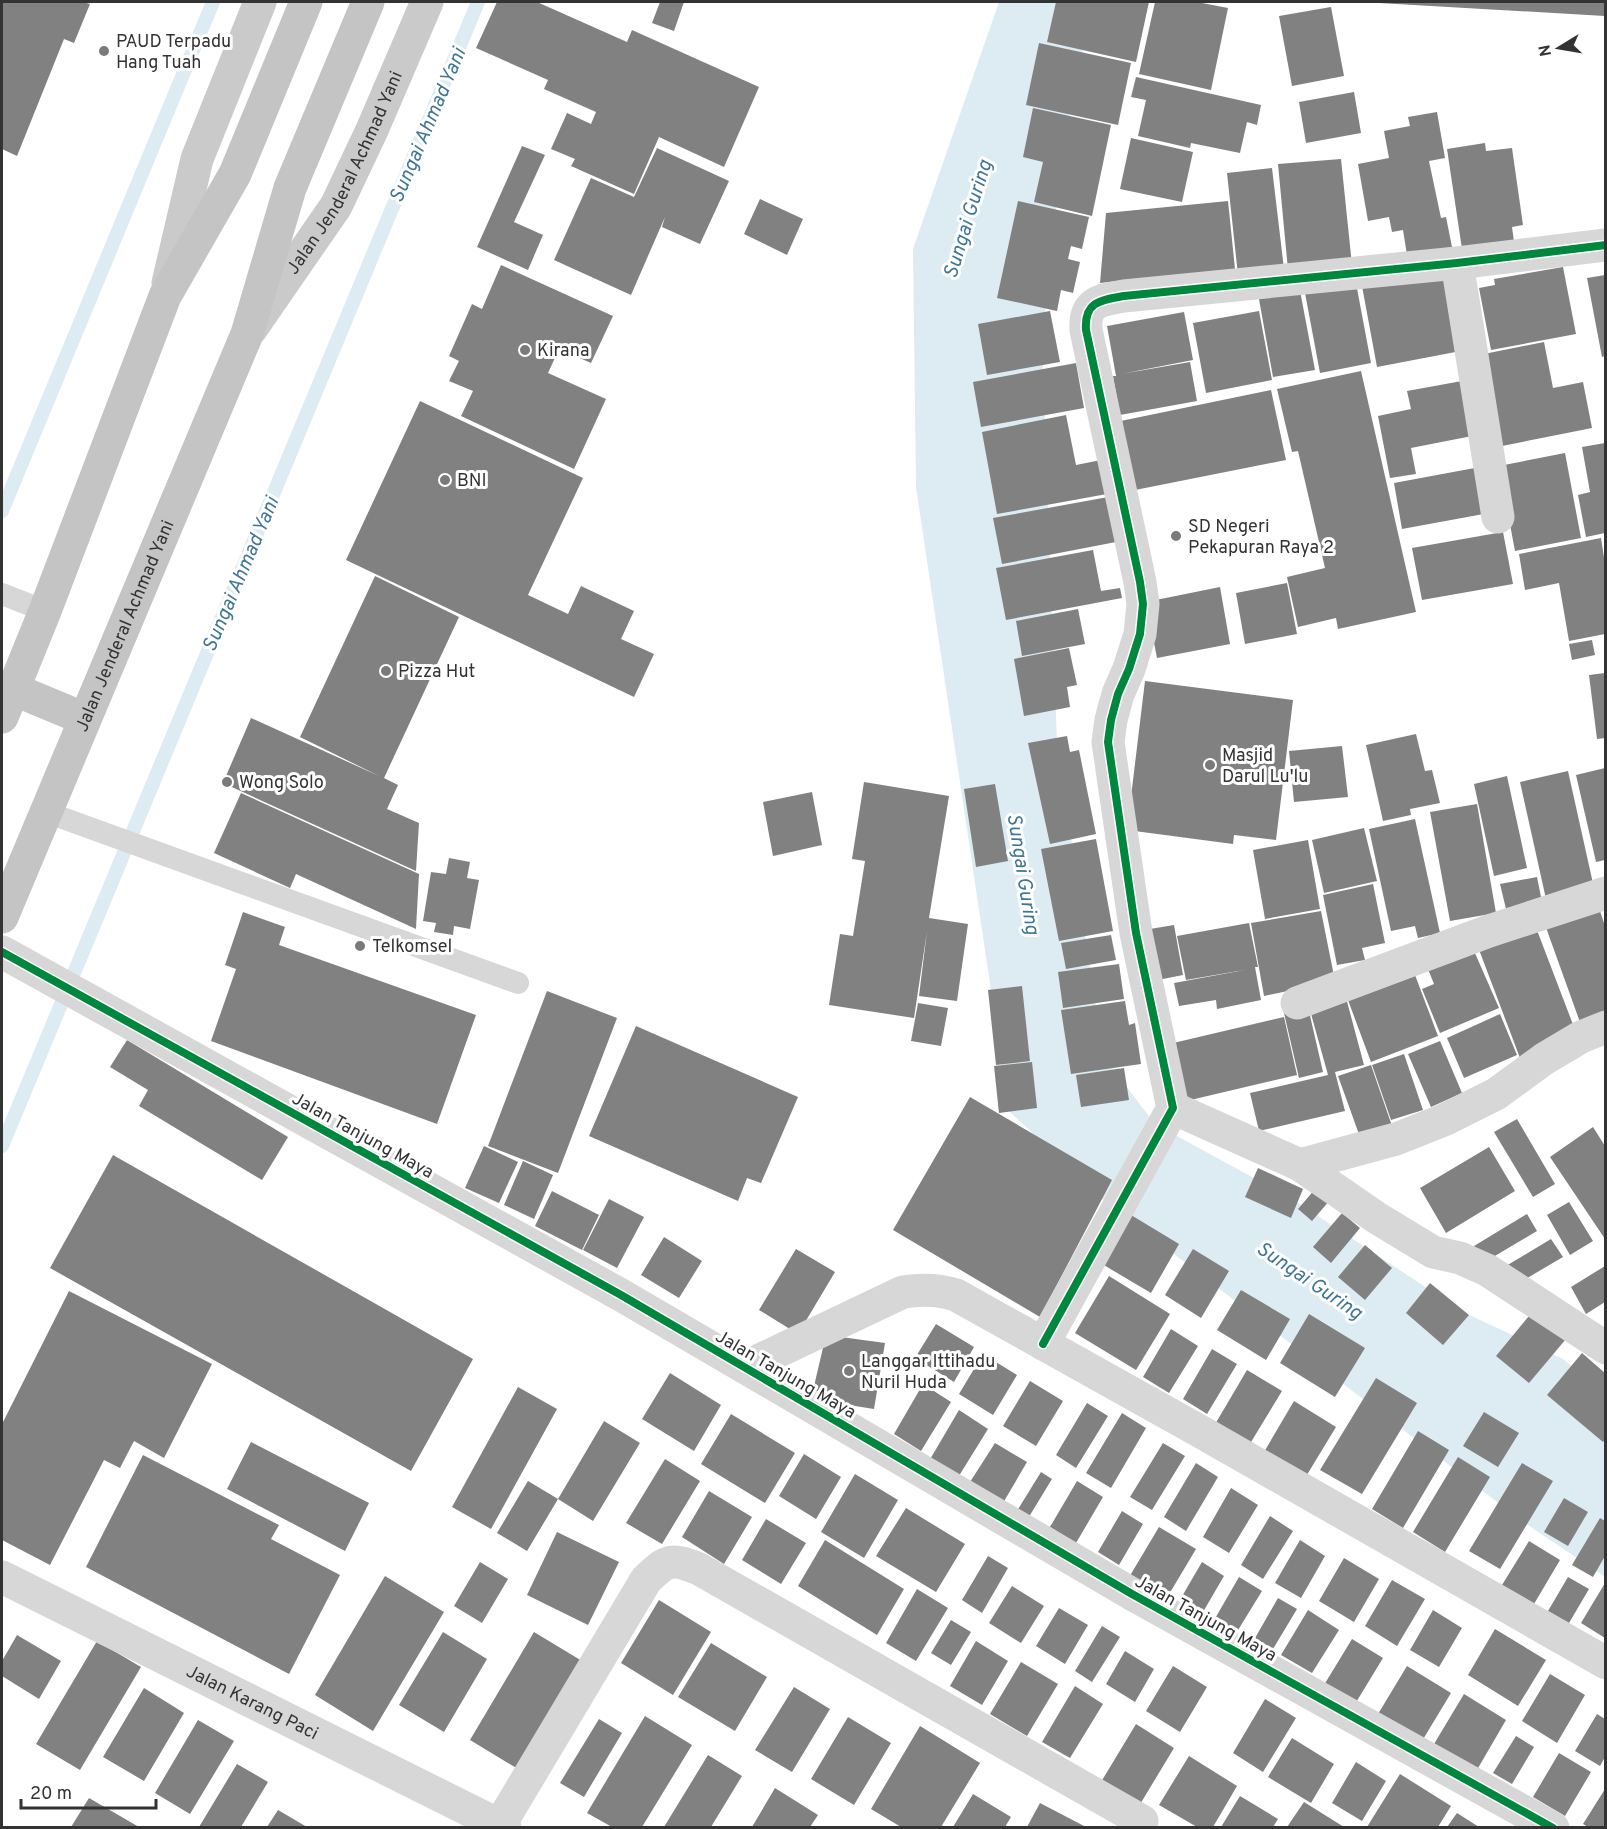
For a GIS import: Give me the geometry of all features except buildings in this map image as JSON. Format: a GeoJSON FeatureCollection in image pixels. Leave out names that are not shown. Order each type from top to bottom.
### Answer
{"type":"FeatureCollection","features":[{"type":"Feature","properties":{"kind":"highway"},"geometry":{"type":"LineString","coordinates":[[85,719],[7,703],[45,611],[165,296],[235,174],[306,2]]}},
{"type":"Feature","properties":{"kind":"highway","name":"Jalan Jenderal Achmad Yani"},"geometry":{"type":"LineString","coordinates":[[2,917],[247,334],[290,188],[368,2]]}},
{"type":"Feature","properties":{"kind":"main road"},"geometry":{"type":"LineString","coordinates":[[165,296],[197,159],[260,2]]}},
{"type":"Feature","properties":{"kind":"main road","name":"Jalan Jenderal Achmad Yani"},"geometry":{"type":"LineString","coordinates":[[247,334],[336,206],[372,130],[427,2]]}},
{"type":"Feature","properties":{"kind":"street"},"geometry":{"type":"LineString","coordinates":[[1042,1344],[1167,1119],[1136,933],[1108,742],[1118,694],[1129,669],[1140,633],[1143,604],[1138,571],[1086,330],[1085,318],[1090,308],[1102,300],[1124,296],[1457,263],[1605,244]]}},
{"type":"Feature","properties":{"kind":"street"},"geometry":{"type":"LineString","coordinates":[[1457,263],[1498,517]]}},
{"type":"Feature","properties":{"kind":"street"},"geometry":{"type":"LineString","coordinates":[[1297,1003],[1489,932],[1605,893]]}},
{"type":"Feature","properties":{"kind":"street","name":"Jalan Tanjung Maya"},"geometry":{"type":"LineString","coordinates":[[14,958],[600,1284],[1132,1594],[1553,1827]]}},
{"type":"Feature","properties":{"kind":"street"},"geometry":{"type":"LineString","coordinates":[[1300,1165],[1396,1139],[1444,1120],[1496,1094],[1544,1059],[1581,1037],[1605,1027]]}},
{"type":"Feature","properties":{"kind":"street"},"geometry":{"type":"LineString","coordinates":[[1167,1119],[1300,1165],[1386,1224],[1433,1252],[1460,1258],[1487,1270],[1605,1348]]}},
{"type":"Feature","properties":{"kind":"street"},"geometry":{"type":"LineString","coordinates":[[745,1367],[903,1292],[921,1289],[940,1290],[956,1295],[1605,1663]]}},
{"type":"Feature","properties":{"kind":"street"},"geometry":{"type":"LineString","coordinates":[[501,1827],[646,1580],[666,1563],[680,1561],[699,1569],[1144,1825]]}},
{"type":"Feature","properties":{"kind":"street","name":"Jalan Karang Paci"},"geometry":{"type":"LineString","coordinates":[[2,1577],[501,1827]]}},
{"type":"Feature","properties":{"kind":"lane"},"geometry":{"type":"LineString","coordinates":[[2,594],[45,611]]}},
{"type":"Feature","properties":{"kind":"lane"},"geometry":{"type":"LineString","coordinates":[[46,813],[518,983]]}},
{"type":"Feature","properties":{"kind":"water","name":"Sungai Guring"},"geometry":{"type":"Polygon","coordinates":[[[999,2],[1093,2],[1063,143],[1042,343],[1057,743],[1103,1056],[1155,1124],[1294,1200],[1463,1312],[1563,1359],[1605,1393],[1605,1577],[1522,1521],[1101,1198],[1009,1111],[916,487],[913,249],[999,2]]]}},
{"type":"Feature","properties":{"kind":"waterway","name":"Sungai Ahmad Yani"},"geometry":{"type":"LineString","coordinates":[[2,511],[213,2]]}},
{"type":"Feature","properties":{"kind":"waterway","name":"Sungai Ahmad Yani"},"geometry":{"type":"LineString","coordinates":[[2,1146],[478,2]]}},
{"type":"Feature","properties":{"kind":"cycle path"},"geometry":{"type":"LineString","coordinates":[[1043,1344],[1173,1108],[1136,933],[1108,742],[1118,694],[1140,634],[1143,604],[1086,330],[1088,313],[1095,304],[1101,301],[1124,296],[1457,263],[1606,245]]}},
{"type":"Feature","properties":{"kind":"cycle path"},"geometry":{"type":"LineString","coordinates":[[2,952],[621,1295],[1132,1594],[1553,1828]]}},
{"type":"Feature","properties":{"kind":"place","name":"PAUD Terpadu Hang Tuah"},"geometry":{"type":"Point","coordinates":[104,51]}},
{"type":"Feature","properties":{"kind":"place","name":"Kirana"},"geometry":{"type":"Point","coordinates":[525,350]}},
{"type":"Feature","properties":{"kind":"place","name":"BNI"},"geometry":{"type":"Point","coordinates":[445,480]}},
{"type":"Feature","properties":{"kind":"place","name":"SD Negeri Pekapuran Raya 2"},"geometry":{"type":"Point","coordinates":[1176,536]}},
{"type":"Feature","properties":{"kind":"place","name":"Pizza Hut"},"geometry":{"type":"Point","coordinates":[386,671]}},
{"type":"Feature","properties":{"kind":"place","name":"Masjid Darul Lu'lu"},"geometry":{"type":"Point","coordinates":[1210,765]}},
{"type":"Feature","properties":{"kind":"place","name":"Wong Solo"},"geometry":{"type":"Point","coordinates":[227,782]}},
{"type":"Feature","properties":{"kind":"place","name":"Telkomsel"},"geometry":{"type":"Point","coordinates":[360,946]}},
{"type":"Feature","properties":{"kind":"place","name":"Langgar Ittihadu Nuril Huda"},"geometry":{"type":"Point","coordinates":[849,1371]}}]}
